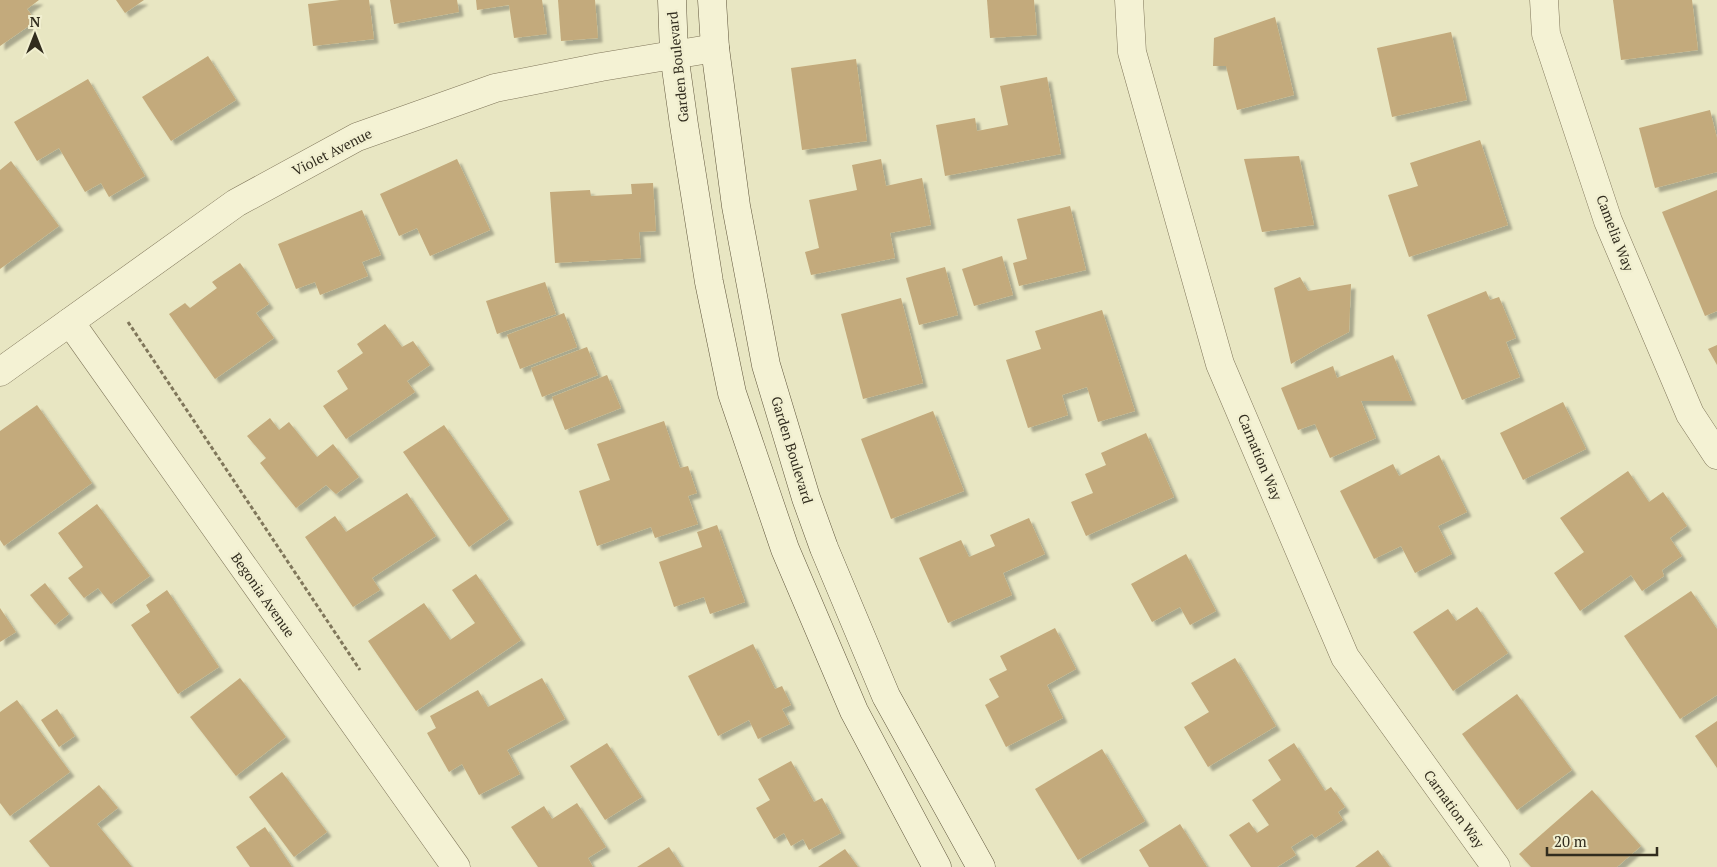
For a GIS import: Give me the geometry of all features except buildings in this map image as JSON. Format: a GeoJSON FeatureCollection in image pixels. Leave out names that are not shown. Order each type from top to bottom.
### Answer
{"type":"FeatureCollection","features":[{"type":"Feature","properties":{"kind":"street","name":"Garden Boulevard"},"geometry":{"type":"LineString","coordinates":[[672,0],[674,54],[684,124],[710,282],[732,392],[785,549],[854,711],[937,867]]}},
{"type":"Feature","properties":{"kind":"street","name":"Garden Boulevard"},"geometry":{"type":"LineString","coordinates":[[712,0],[715,48],[736,206],[766,365],[806,498],[824,548],[886,696],[981,867]]}},
{"type":"Feature","properties":{"kind":"street","name":"Carnation Way"},"geometry":{"type":"LineString","coordinates":[[1129,0],[1132,52],[1220,364],[1345,657],[1496,867]]}},
{"type":"Feature","properties":{"kind":"street","name":"Camelia Way"},"geometry":{"type":"LineString","coordinates":[[1544,0],[1546,34],[1608,221],[1690,414],[1717,455]]}},
{"type":"Feature","properties":{"kind":"street","name":"Violet Avenue"},"geometry":{"type":"LineString","coordinates":[[0,372],[236,203],[357,137],[494,88],[715,48]]}},
{"type":"Feature","properties":{"kind":"street","name":"Begonia Avenue"},"geometry":{"type":"LineString","coordinates":[[70,322],[456,867]]}},
{"type":"Feature","properties":{"kind":"path"},"geometry":{"type":"LineString","coordinates":[[109,294],[366,678]]}}]}
